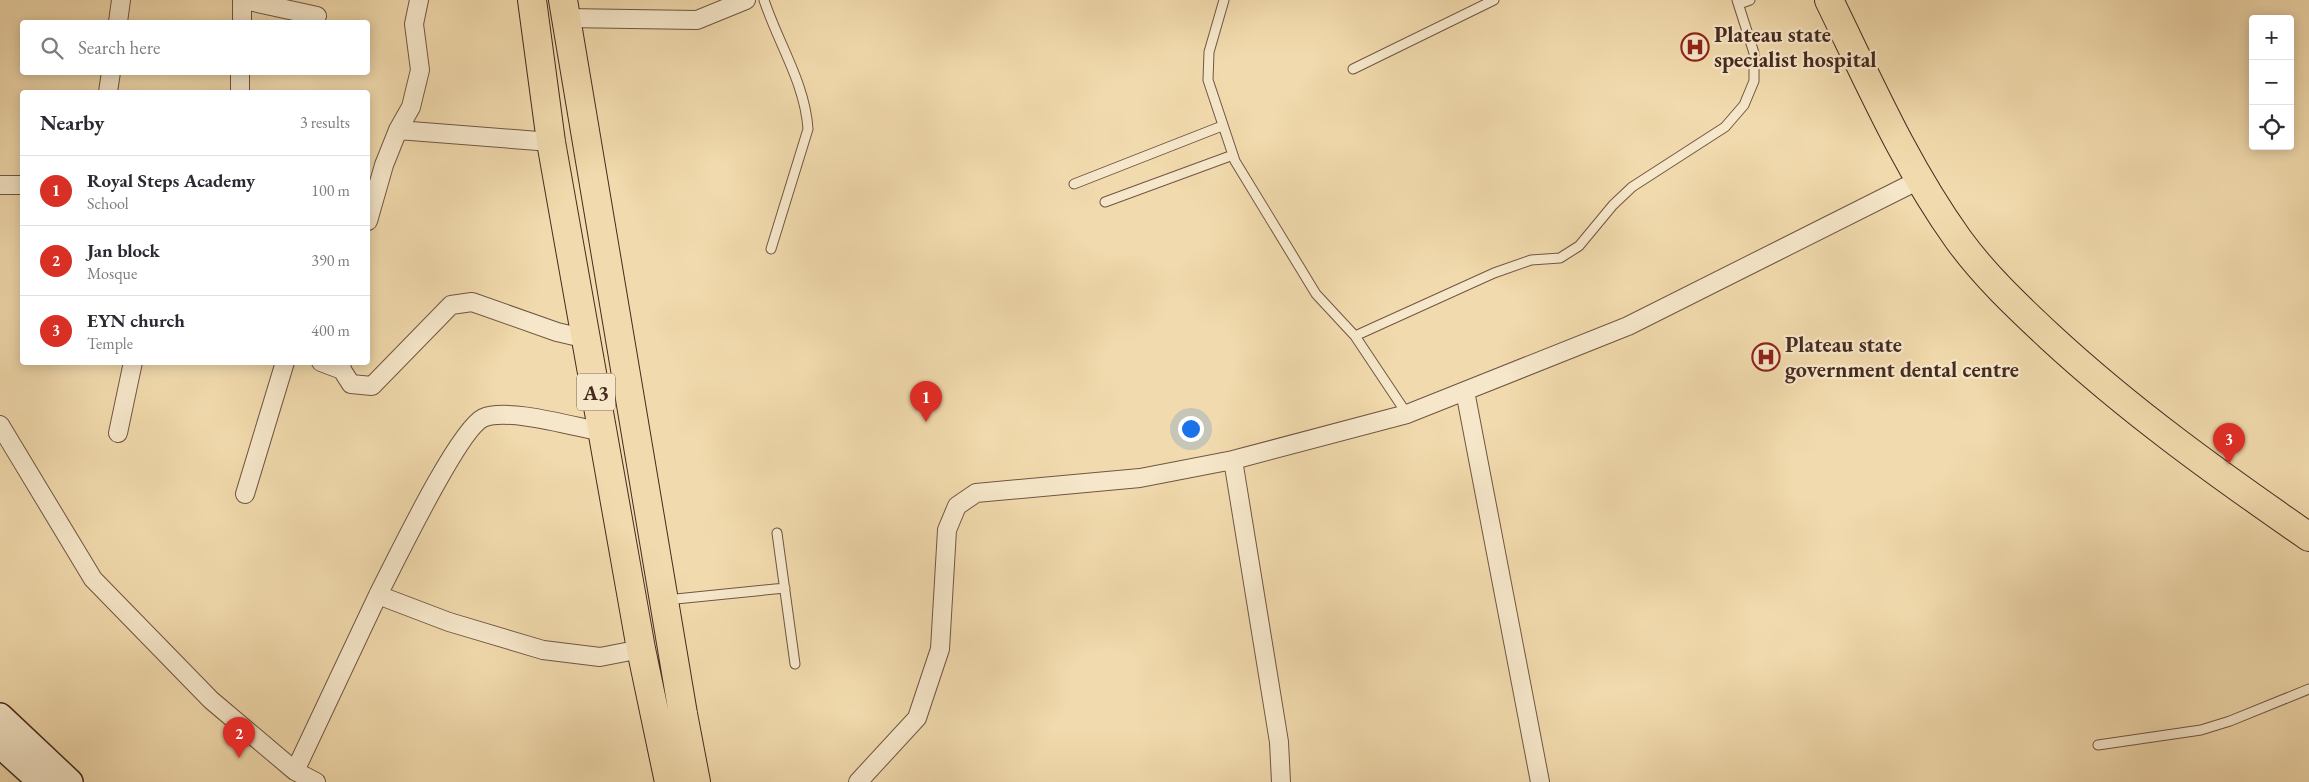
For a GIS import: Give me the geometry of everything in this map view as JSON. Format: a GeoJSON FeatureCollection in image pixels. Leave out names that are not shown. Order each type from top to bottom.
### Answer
{"type":"FeatureCollection","features":[{"type":"Feature","properties":{"kind":"main road","name":"A3"},"geometry":{"type":"LineString","coordinates":[[532,0],[551,142],[641,649],[669,782]]}},
{"type":"Feature","properties":{"kind":"main road"},"geometry":{"type":"LineString","coordinates":[[1829,0],[1919,180],[1960,241],[2007,296],[2110,391],[2155,427],[2207,467],[2309,537]]}},
{"type":"Feature","properties":{"kind":"main road","name":"A3"},"geometry":{"type":"LineString","coordinates":[[564,9],[696,782]]}},
{"type":"Feature","properties":{"kind":"main road"},"geometry":{"type":"LineString","coordinates":[[618,521],[632,507],[650,518]]}},
{"type":"Feature","properties":{"kind":"street"},"geometry":{"type":"LineString","coordinates":[[118,20],[121,0]]}},
{"type":"Feature","properties":{"kind":"street"},"geometry":{"type":"LineString","coordinates":[[242,20],[243,0],[316,16]]}},
{"type":"Feature","properties":{"kind":"street"},"geometry":{"type":"LineString","coordinates":[[370,214],[384,165],[398,130],[411,107],[420,70],[414,24],[419,0]]}},
{"type":"Feature","properties":{"kind":"street"},"geometry":{"type":"LineString","coordinates":[[564,9],[697,20],[746,0]]}},
{"type":"Feature","properties":{"kind":"street"},"geometry":{"type":"LineString","coordinates":[[108,90],[111,75]]}},
{"type":"Feature","properties":{"kind":"street"},"geometry":{"type":"LineString","coordinates":[[240,75],[240,90]]}},
{"type":"Feature","properties":{"kind":"street"},"geometry":{"type":"LineString","coordinates":[[398,130],[551,142]]}},
{"type":"Feature","properties":{"kind":"street"},"geometry":{"type":"LineString","coordinates":[[858,782],[917,718],[940,649],[947,530],[957,506],[976,493],[1140,478],[1233,460],[1407,414],[1628,326],[1919,180]]}},
{"type":"Feature","properties":{"kind":"street"},"geometry":{"type":"LineString","coordinates":[[0,185],[20,185]]}},
{"type":"Feature","properties":{"kind":"street"},"geometry":{"type":"LineString","coordinates":[[342,366],[352,384],[372,386],[451,305],[472,302],[557,332],[587,339]]}},
{"type":"Feature","properties":{"kind":"street"},"geometry":{"type":"LineString","coordinates":[[118,433],[132,365]]}},
{"type":"Feature","properties":{"kind":"street"},"geometry":{"type":"LineString","coordinates":[[245,494],[284,365]]}},
{"type":"Feature","properties":{"kind":"street"},"geometry":{"type":"LineString","coordinates":[[1465,391],[1540,782]]}},
{"type":"Feature","properties":{"kind":"street"},"geometry":{"type":"LineString","coordinates":[[295,771],[378,595],[458,444],[482,418],[510,414],[603,432]]}},
{"type":"Feature","properties":{"kind":"street"},"geometry":{"type":"LineString","coordinates":[[0,425],[93,580],[211,700],[295,771],[316,782]]}},
{"type":"Feature","properties":{"kind":"street"},"geometry":{"type":"LineString","coordinates":[[1233,460],[1279,742],[1281,782]]}},
{"type":"Feature","properties":{"kind":"street"},"geometry":{"type":"LineString","coordinates":[[378,595],[449,622],[542,650],[600,657],[641,649]]}},
{"type":"Feature","properties":{"kind":"street"},"geometry":{"type":"LineString","coordinates":[[0,716],[70,782]]}},
{"type":"Feature","properties":{"kind":"street"},"geometry":{"type":"LineString","coordinates":[[0,744],[41,782]]}},
{"type":"Feature","properties":{"kind":"lane"},"geometry":{"type":"LineString","coordinates":[[764,0],[802,92],[807,109],[808,128],[771,249]]}},
{"type":"Feature","properties":{"kind":"lane"},"geometry":{"type":"LineString","coordinates":[[1224,0],[1210,52],[1208,80],[1233,155],[1316,294],[1355,336],[1407,414]]}},
{"type":"Feature","properties":{"kind":"lane"},"geometry":{"type":"LineString","coordinates":[[1353,69],[1494,0]]}},
{"type":"Feature","properties":{"kind":"lane"},"geometry":{"type":"LineString","coordinates":[[1355,336],[1494,273],[1531,260],[1560,258],[1579,246],[1613,205],[1632,187],[1724,127],[1744,105],[1754,81],[1754,53],[1738,2],[1750,0]]}},
{"type":"Feature","properties":{"kind":"lane"},"geometry":{"type":"LineString","coordinates":[[1074,184],[1222,126]]}},
{"type":"Feature","properties":{"kind":"lane"},"geometry":{"type":"LineString","coordinates":[[1105,202],[1233,155]]}},
{"type":"Feature","properties":{"kind":"lane"},"geometry":{"type":"LineString","coordinates":[[777,534],[795,664]]}},
{"type":"Feature","properties":{"kind":"lane"},"geometry":{"type":"LineString","coordinates":[[664,600],[785,588]]}},
{"type":"Feature","properties":{"kind":"lane"},"geometry":{"type":"LineString","coordinates":[[2098,745],[2201,730],[2230,721],[2309,689]]}},
{"type":"Feature","properties":{"kind":"place","name":"Plateau state specialist hospital"},"geometry":{"type":"Point","coordinates":[1695,47]}},
{"type":"Feature","properties":{"kind":"place","name":"Plateau state government dental centre"},"geometry":{"type":"Point","coordinates":[1766,357]}},
{"type":"Feature","properties":{"kind":"place","name":"Royal Steps Academy"},"geometry":{"type":"Point","coordinates":[926,422]}},
{"type":"Feature","properties":{"kind":"place","name":"EYN church"},"geometry":{"type":"Point","coordinates":[2229,464]}},
{"type":"Feature","properties":{"kind":"place","name":"Jan block"},"geometry":{"type":"Point","coordinates":[239,758]}}]}
